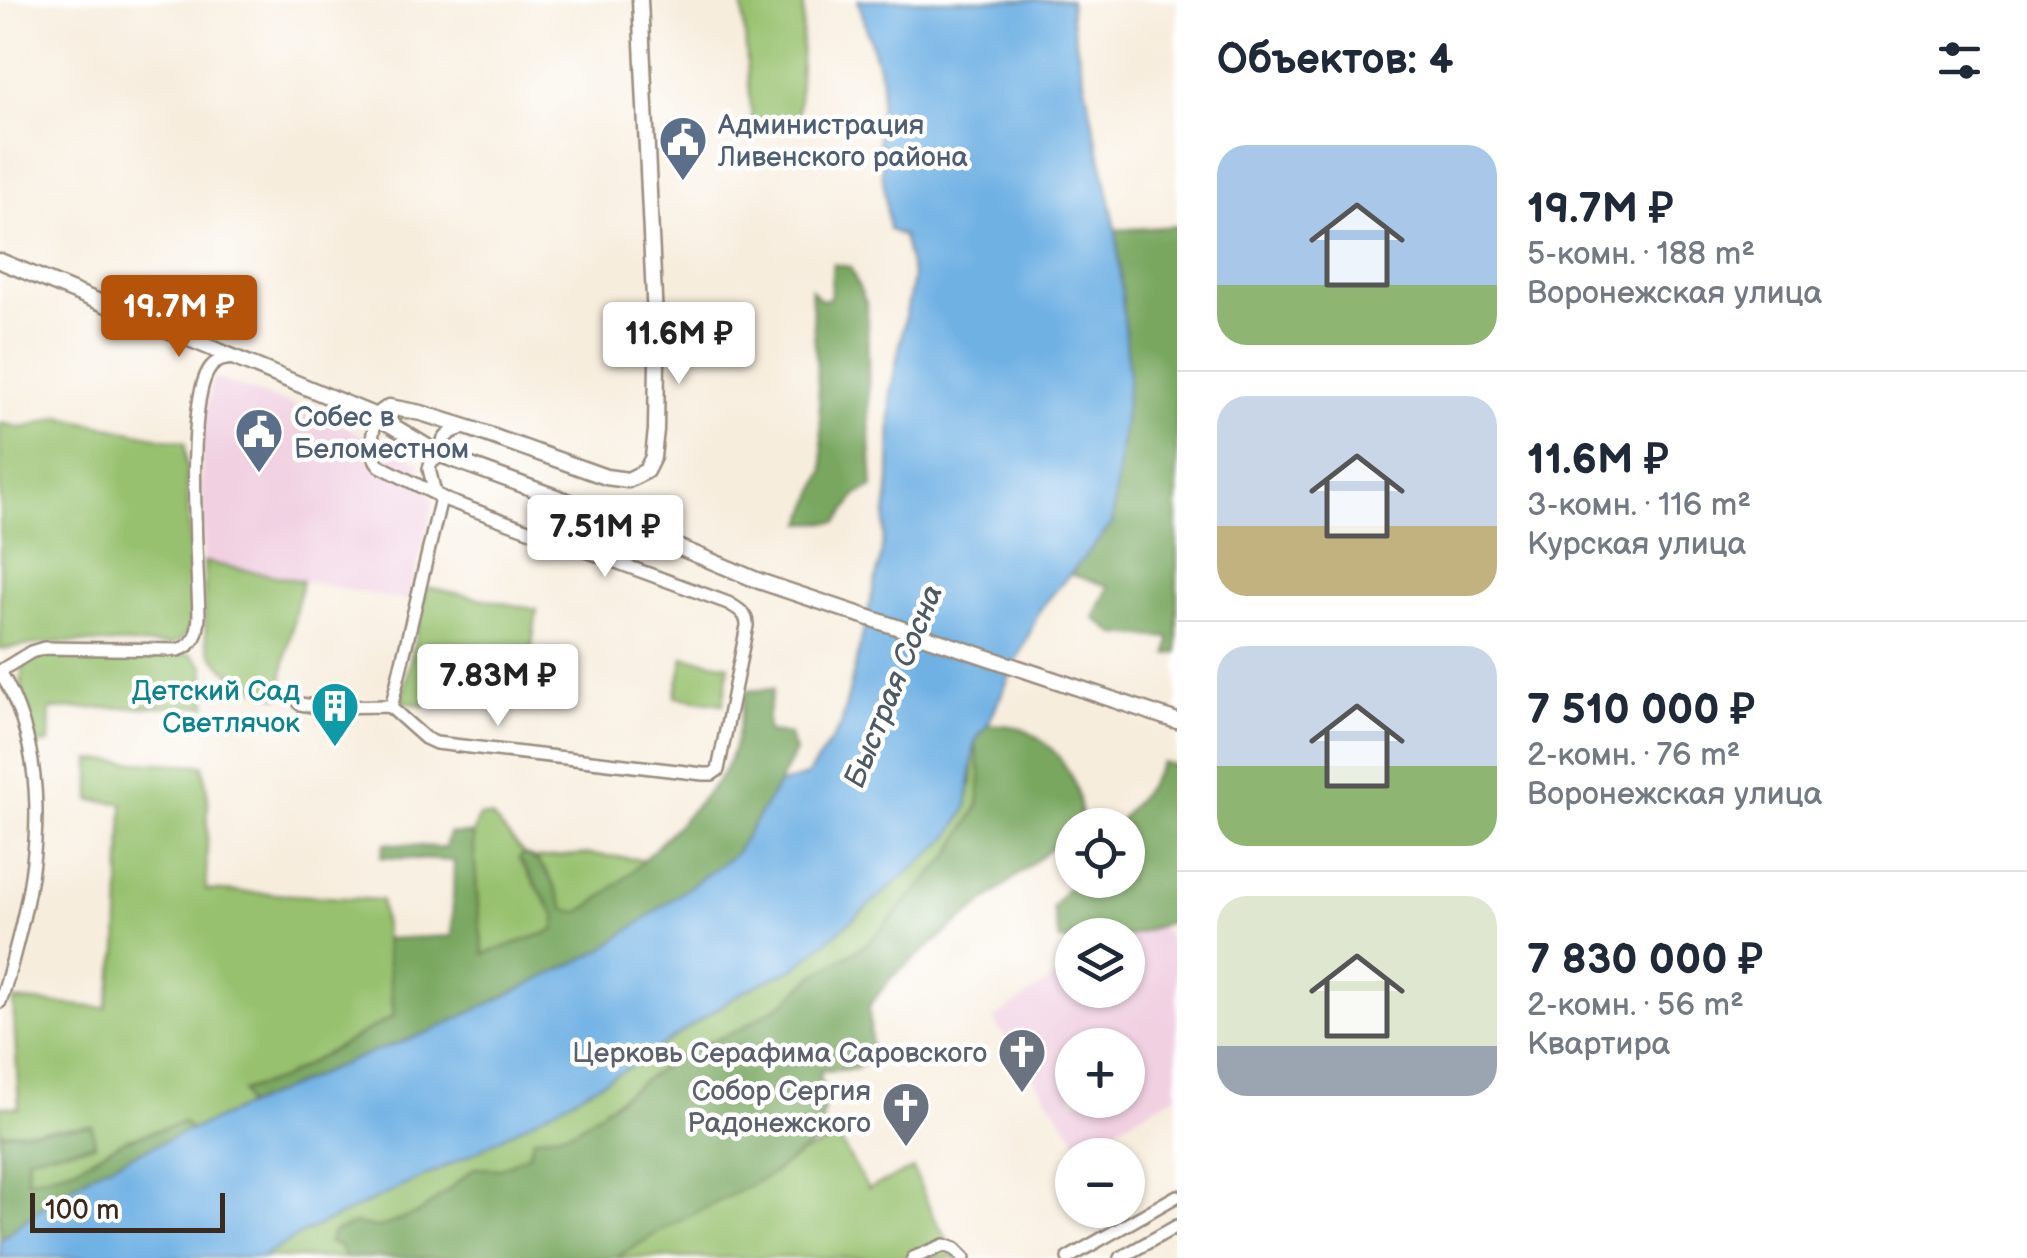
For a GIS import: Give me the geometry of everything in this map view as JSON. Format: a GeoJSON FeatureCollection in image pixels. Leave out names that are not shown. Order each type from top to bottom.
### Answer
{"type":"FeatureCollection","features":[{"type":"Feature","properties":{"kind":"street"},"geometry":{"type":"LineString","coordinates":[[300,704],[389,706],[424,738],[436,743],[703,774],[718,770],[747,622],[743,614],[728,603],[438,496],[376,462],[372,450],[376,416],[386,408],[399,407],[606,477],[633,479],[652,460],[658,362],[640,0]]}},
{"type":"Feature","properties":{"kind":"street"},"geometry":{"type":"LineString","coordinates":[[0,262],[376,416],[440,454],[578,505],[759,580],[1177,722]]}},
{"type":"Feature","properties":{"kind":"street"},"geometry":{"type":"LineString","coordinates":[[0,1002],[36,855],[36,791],[28,742],[0,671],[44,648],[178,650],[196,637],[199,616],[194,461],[199,407],[210,368],[218,361],[232,358]]}},
{"type":"Feature","properties":{"kind":"street"},"geometry":{"type":"LineString","coordinates":[[440,454],[446,437],[454,430],[468,428]]}},
{"type":"Feature","properties":{"kind":"street"},"geometry":{"type":"LineString","coordinates":[[391,708],[438,496],[430,466],[440,454]]}},
{"type":"Feature","properties":{"kind":"street"},"geometry":{"type":"LineString","coordinates":[[1068,1258],[1177,1196]]}},
{"type":"Feature","properties":{"kind":"street"},"geometry":{"type":"LineString","coordinates":[[1107,1236],[1120,1258],[1177,1226]]}},
{"type":"Feature","properties":{"kind":"street"},"geometry":{"type":"LineString","coordinates":[[913,1258],[944,1244],[964,1258]]}},
{"type":"Feature","properties":{"kind":"shaded area"},"geometry":{"type":"Polygon","coordinates":[[[213,378],[317,413],[418,462],[434,504],[407,601],[204,561],[201,442],[213,378]]]}},
{"type":"Feature","properties":{"kind":"shaded area"},"geometry":{"type":"Polygon","coordinates":[[[1152,911],[1177,951],[1177,1094],[1145,1112],[1145,1028],[1055,1028],[1055,1108],[993,1020],[1055,977],[1055,1008],[1145,1008],[1145,918],[1152,911]]]}},
{"type":"Feature","properties":{"kind":"shaded area"},"geometry":{"type":"Polygon","coordinates":[[[1062,1118],[1134,1118],[1098,1138],[1076,1138],[1062,1118]]]}},
{"type":"Feature","properties":{"kind":"green space"},"geometry":{"type":"Polygon","coordinates":[[[742,0],[804,0],[798,122],[752,121],[742,0]]]}},
{"type":"Feature","properties":{"kind":"green space"},"geometry":{"type":"Polygon","coordinates":[[[1177,226],[1177,653],[1168,654],[1170,638],[1116,634],[1094,618],[1109,586],[1070,574],[1112,524],[1129,374],[1116,230],[1177,226]]]}},
{"type":"Feature","properties":{"kind":"green space"},"geometry":{"type":"Polygon","coordinates":[[[833,264],[850,267],[867,305],[873,487],[857,495],[838,522],[803,523],[824,470],[811,289],[821,300],[830,298],[833,264]]]}},
{"type":"Feature","properties":{"kind":"green space"},"geometry":{"type":"Polygon","coordinates":[[[60,417],[185,443],[193,612],[187,633],[171,645],[55,642],[0,649],[0,423],[24,428],[60,417]]]}},
{"type":"Feature","properties":{"kind":"green space"},"geometry":{"type":"Polygon","coordinates":[[[204,562],[302,581],[283,671],[282,697],[260,691],[237,678],[211,651],[205,624],[204,562]]]}},
{"type":"Feature","properties":{"kind":"green space"},"geometry":{"type":"Polygon","coordinates":[[[427,587],[537,610],[531,654],[559,652],[559,676],[544,677],[543,682],[464,671],[463,663],[428,657],[425,706],[401,701],[427,587]]]}},
{"type":"Feature","properties":{"kind":"green space"},"geometry":{"type":"Polygon","coordinates":[[[191,654],[204,666],[207,706],[50,709],[49,743],[36,744],[21,683],[24,664],[37,655],[191,654]]]}},
{"type":"Feature","properties":{"kind":"green space"},"geometry":{"type":"Polygon","coordinates":[[[684,657],[729,665],[723,704],[675,697],[684,657]]]}},
{"type":"Feature","properties":{"kind":"green space"},"geometry":{"type":"Polygon","coordinates":[[[773,689],[768,732],[789,734],[795,752],[735,854],[602,950],[434,1030],[247,1106],[242,1091],[280,1079],[394,1016],[385,939],[452,936],[454,861],[381,857],[385,843],[445,848],[449,833],[473,834],[484,954],[555,930],[556,916],[519,858],[524,854],[539,863],[565,909],[578,913],[646,858],[719,779],[732,754],[746,691],[773,689]]]}},
{"type":"Feature","properties":{"kind":"green space"},"geometry":{"type":"Polygon","coordinates":[[[988,724],[1023,729],[1039,739],[1068,770],[1080,808],[1055,808],[1055,845],[892,977],[869,1006],[872,1059],[855,1069],[820,1071],[824,1106],[820,1139],[772,1174],[616,1258],[346,1258],[340,1247],[328,1242],[333,1232],[355,1224],[378,1228],[421,1212],[475,1168],[499,1169],[529,1154],[534,1138],[575,1130],[679,1055],[739,1030],[788,1000],[812,977],[868,943],[950,855],[978,807],[981,778],[975,741],[988,724]]]}},
{"type":"Feature","properties":{"kind":"green space"},"geometry":{"type":"Polygon","coordinates":[[[975,741],[981,778],[978,806],[950,855],[868,943],[812,977],[788,1000],[739,1030],[679,1055],[575,1130],[534,1138],[529,1154],[499,1169],[475,1168],[421,1212],[377,1229],[355,1224],[340,1247],[346,1258],[261,1258],[626,1069],[744,991],[795,968],[972,784],[975,741]]]}},
{"type":"Feature","properties":{"kind":"green space"},"geometry":{"type":"Polygon","coordinates":[[[91,760],[203,765],[208,799],[206,890],[381,900],[394,1016],[280,1079],[243,1091],[247,1106],[191,1130],[184,1123],[125,1140],[74,1168],[27,1180],[27,1156],[95,1145],[92,1126],[0,1133],[0,1106],[19,1108],[13,1000],[106,1008],[118,950],[123,803],[91,800],[91,760]]]}},
{"type":"Feature","properties":{"kind":"green space"},"geometry":{"type":"Polygon","coordinates":[[[1162,762],[1177,766],[1177,920],[1145,930],[1145,918],[1055,918],[1053,908],[1060,898],[1145,898],[1145,808],[1130,808],[1162,762]]]}},
{"type":"Feature","properties":{"kind":"green space"},"geometry":{"type":"Polygon","coordinates":[[[479,816],[492,817],[524,854],[519,859],[556,916],[556,930],[484,955],[473,834],[479,816]]]}},
{"type":"Feature","properties":{"kind":"green space"},"geometry":{"type":"Polygon","coordinates":[[[590,854],[645,860],[603,898],[578,913],[565,909],[547,872],[535,858],[590,854]]]}},
{"type":"Feature","properties":{"kind":"green space"},"geometry":{"type":"Polygon","coordinates":[[[184,1122],[191,1130],[96,1171],[0,1240],[0,1133],[92,1126],[95,1144],[28,1156],[27,1180],[74,1168],[125,1140],[184,1122]]]}},
{"type":"Feature","properties":{"kind":"green space"},"geometry":{"type":"Polygon","coordinates":[[[838,1137],[868,1189],[913,1169],[932,1214],[958,1258],[582,1258],[838,1137]]]}},
{"type":"Feature","properties":{"kind":"water","name":"Быстрая Сосна"},"geometry":{"type":"Polygon","coordinates":[[[858,0],[1070,0],[1116,230],[1129,374],[1112,524],[1041,608],[988,724],[975,741],[967,808],[948,839],[795,968],[744,991],[626,1069],[470,1155],[305,1232],[261,1258],[0,1258],[0,1240],[96,1171],[350,1061],[434,1030],[602,950],[735,854],[778,785],[807,776],[841,726],[881,557],[890,479],[891,390],[913,278],[903,236],[889,230],[878,135],[882,80],[858,0]]]}},
{"type":"Feature","properties":{"kind":"place","name":"Администрация Ливенского района"},"geometry":{"type":"Point","coordinates":[683,182]}},
{"type":"Feature","properties":{"kind":"place","name":"Собес в Беломестном"},"geometry":{"type":"Point","coordinates":[259,474]}},
{"type":"Feature","properties":{"kind":"place","name":"Детский Сад Светлячок"},"geometry":{"type":"Point","coordinates":[335,748]}},
{"type":"Feature","properties":{"kind":"place","name":"Церковь Серафима Саровского"},"geometry":{"type":"Point","coordinates":[1022,1094]}},
{"type":"Feature","properties":{"kind":"place","name":"Собор Сергия Радонежского"},"geometry":{"type":"Point","coordinates":[906,1148]}}]}
